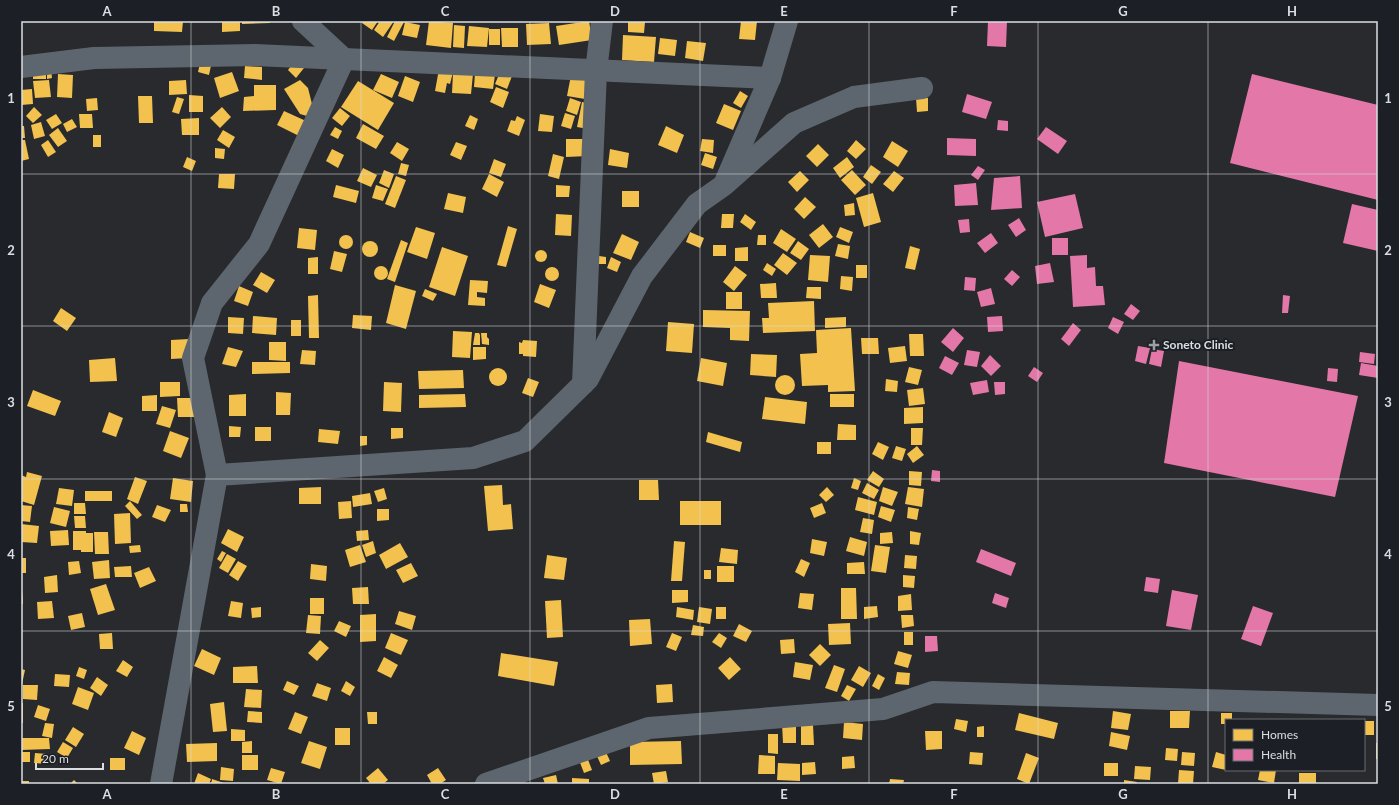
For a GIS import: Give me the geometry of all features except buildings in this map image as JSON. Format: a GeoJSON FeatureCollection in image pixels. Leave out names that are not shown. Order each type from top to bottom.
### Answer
{"type":"FeatureCollection","features":[{"type":"Feature","properties":{"kind":"street"},"geometry":{"type":"LineString","coordinates":[[303,21],[344,59]]}},
{"type":"Feature","properties":{"kind":"street"},"geometry":{"type":"LineString","coordinates":[[582,385],[596,71],[602,21]]}},
{"type":"Feature","properties":{"kind":"street"},"geometry":{"type":"LineString","coordinates":[[724,186],[770,78],[787,21]]}},
{"type":"Feature","properties":{"kind":"street"},"geometry":{"type":"LineString","coordinates":[[21,67],[101,58],[255,55],[770,78]]}},
{"type":"Feature","properties":{"kind":"street"},"geometry":{"type":"LineString","coordinates":[[161,784],[216,475],[193,358],[212,303],[259,244],[344,59]]}},
{"type":"Feature","properties":{"kind":"street"},"geometry":{"type":"LineString","coordinates":[[216,475],[473,458],[525,441],[588,379],[642,276],[697,204],[724,186],[794,124],[854,97],[922,88]]}},
{"type":"Feature","properties":{"kind":"street"},"geometry":{"type":"LineString","coordinates":[[486,784],[650,728],[883,709],[933,692],[1378,706]]}},
{"type":"Feature","properties":{"kind":"place","name":"Soneto Clinic"},"geometry":{"type":"Point","coordinates":[1154,345]}}]}
